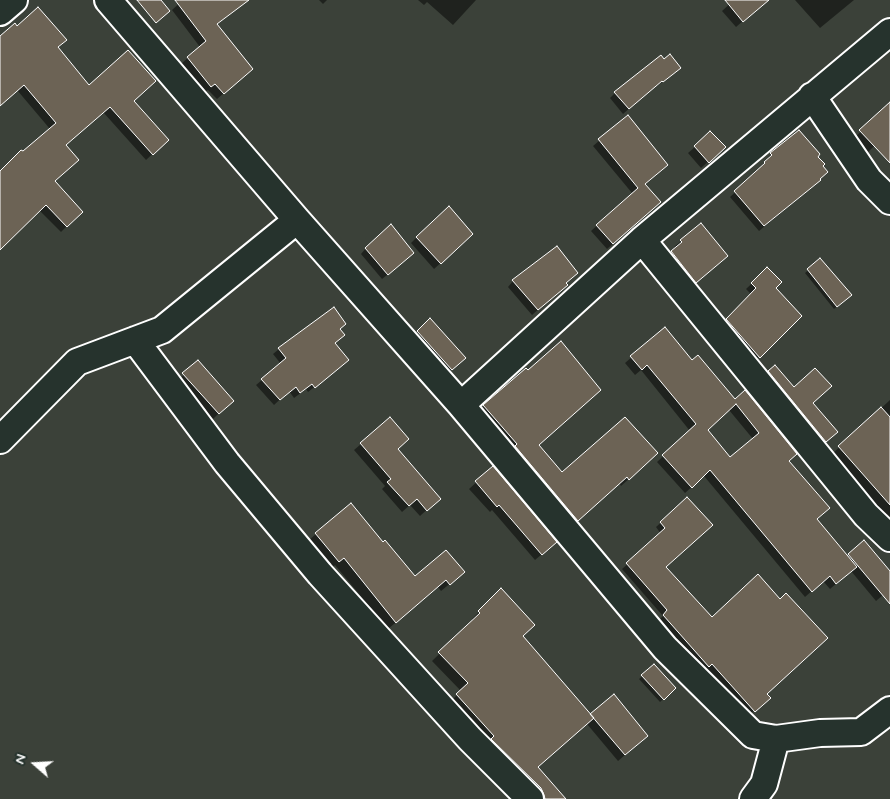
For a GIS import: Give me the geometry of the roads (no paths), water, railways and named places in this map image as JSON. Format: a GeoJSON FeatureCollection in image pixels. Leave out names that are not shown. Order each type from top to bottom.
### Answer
{"type":"FeatureCollection","features":[{"type":"Feature","properties":{"kind":"street"},"geometry":{"type":"LineString","coordinates":[[0,12],[14,0]]}},
{"type":"Feature","properties":{"kind":"street"},"geometry":{"type":"LineString","coordinates":[[108,0],[297,220],[461,405],[665,648],[753,734],[776,739],[820,733],[862,732],[890,710]]}},
{"type":"Feature","properties":{"kind":"street"},"geometry":{"type":"LineString","coordinates":[[461,405],[642,240],[890,32]]}},
{"type":"Feature","properties":{"kind":"street"},"geometry":{"type":"LineString","coordinates":[[812,96],[869,180],[890,201]]}},
{"type":"Feature","properties":{"kind":"street"},"geometry":{"type":"LineString","coordinates":[[0,440],[77,362],[162,330],[297,220]]}},
{"type":"Feature","properties":{"kind":"street"},"geometry":{"type":"LineString","coordinates":[[642,240],[866,514],[890,538]]}},
{"type":"Feature","properties":{"kind":"street"},"geometry":{"type":"LineString","coordinates":[[135,340],[227,463],[320,574],[470,739],[530,799]]}},
{"type":"Feature","properties":{"kind":"street"},"geometry":{"type":"LineString","coordinates":[[753,799],[764,784],[776,739]]}}]}
